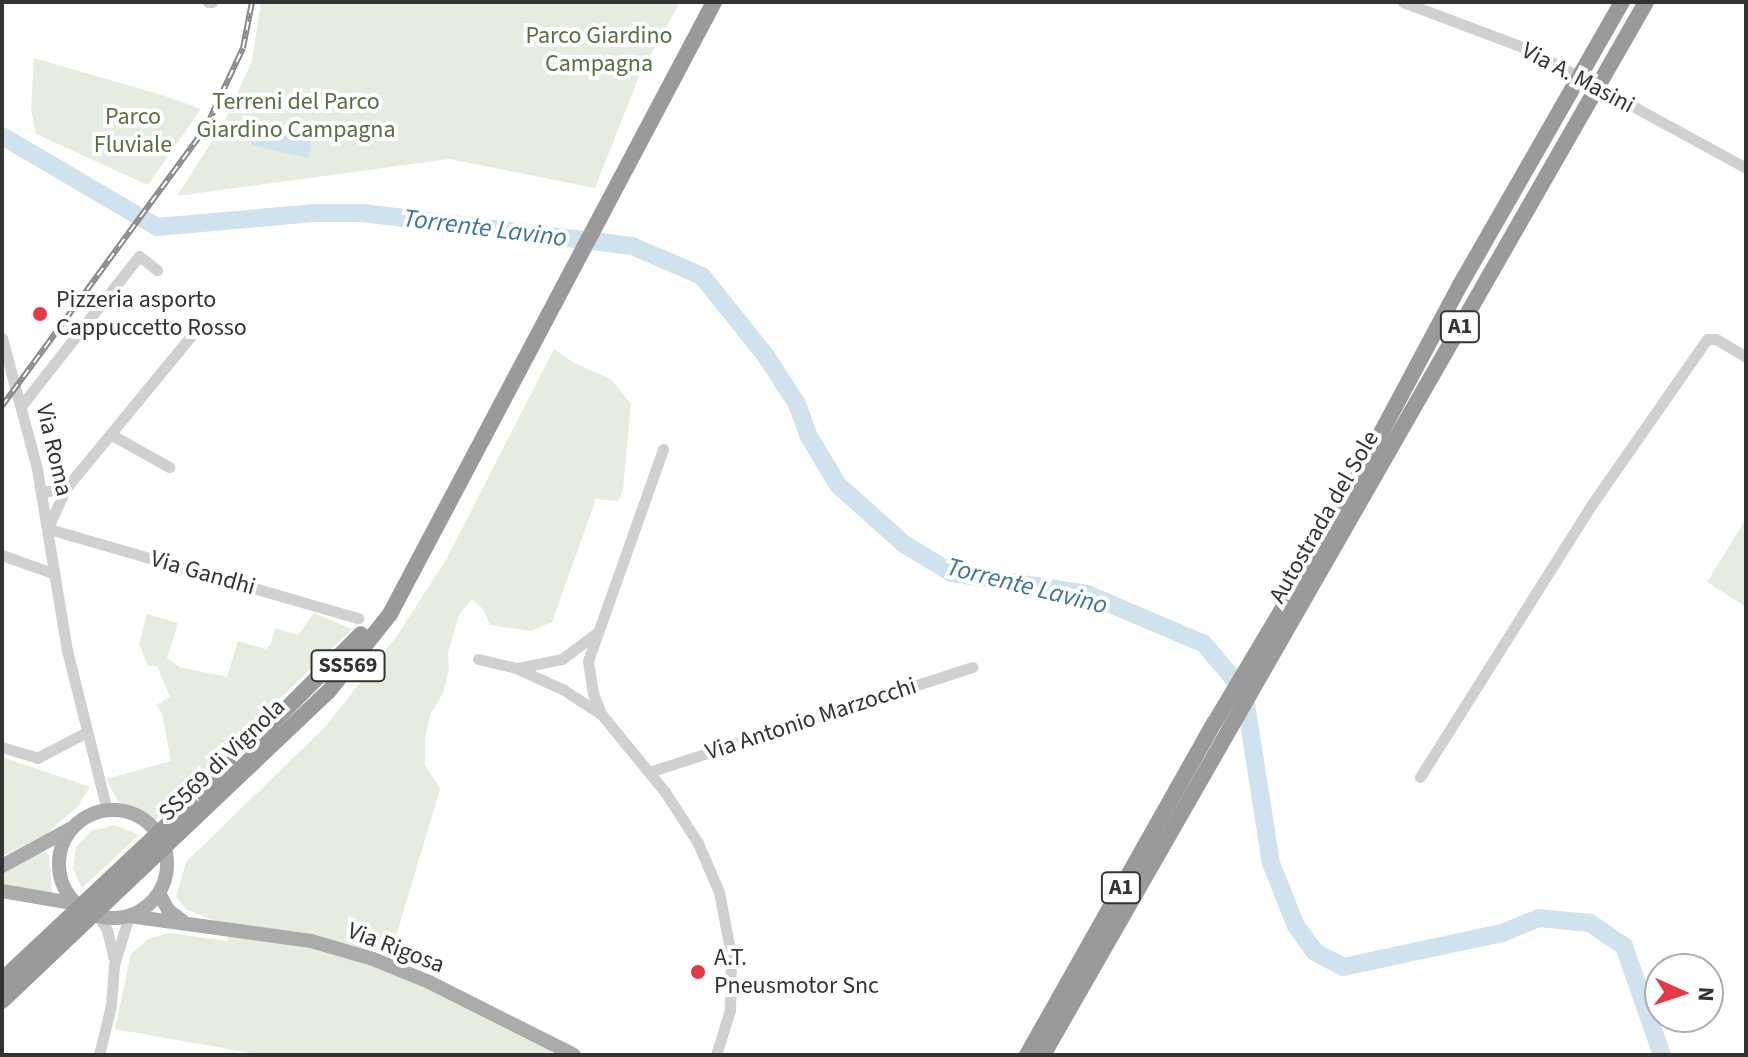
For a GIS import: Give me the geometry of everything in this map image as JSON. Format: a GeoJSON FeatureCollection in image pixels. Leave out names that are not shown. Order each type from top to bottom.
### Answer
{"type":"FeatureCollection","features":[{"type":"Feature","properties":{"kind":"highway","name":"SS569 di Vignola"},"geometry":{"type":"LineString","coordinates":[[2,1001],[25,969],[226,781],[376,619],[436,524],[714,2]]}},
{"type":"Feature","properties":{"kind":"highway","name":"Autostrada del Sole"},"geometry":{"type":"LineString","coordinates":[[1027,1055],[1215,722],[1326,536],[1460,285],[1622,2]]}},
{"type":"Feature","properties":{"kind":"highway","name":"Autostrada del Sole"},"geometry":{"type":"LineString","coordinates":[[1043,1055],[1646,2]]}},
{"type":"Feature","properties":{"kind":"highway","name":"SS569 di Vignola"},"geometry":{"type":"LineString","coordinates":[[2,980],[25,969]]}},
{"type":"Feature","properties":{"kind":"main road"},"geometry":{"type":"LineString","coordinates":[[2,866],[107,810],[133,814],[158,834],[167,865],[159,893],[143,909],[129,916],[99,917],[77,904],[2,891]]}},
{"type":"Feature","properties":{"kind":"main road"},"geometry":{"type":"LineString","coordinates":[[77,824],[65,839],[59,861],[63,885],[77,904]]}},
{"type":"Feature","properties":{"kind":"main road"},"geometry":{"type":"LineString","coordinates":[[159,893],[168,910],[188,924]]}},
{"type":"Feature","properties":{"kind":"main road","name":"Via Rigosa"},"geometry":{"type":"LineString","coordinates":[[129,916],[311,941],[373,959],[429,982],[574,1055]]}},
{"type":"Feature","properties":{"kind":"street","name":"Via A. Masini"},"geometry":{"type":"LineString","coordinates":[[1403,2],[1528,49],[1746,168]]}},
{"type":"Feature","properties":{"kind":"street"},"geometry":{"type":"LineString","coordinates":[[21,406],[139,256],[157,270]]}},
{"type":"Feature","properties":{"kind":"street"},"geometry":{"type":"LineString","coordinates":[[49,527],[66,488],[195,331]]}},
{"type":"Feature","properties":{"kind":"street","name":"Via Roma"},"geometry":{"type":"LineString","coordinates":[[2,338],[10,358],[8,381],[21,406],[42,492],[67,650],[107,810]]}},
{"type":"Feature","properties":{"kind":"street"},"geometry":{"type":"LineString","coordinates":[[1420,777],[1592,504],[1707,339],[1716,339],[1746,357]]}},
{"type":"Feature","properties":{"kind":"street"},"geometry":{"type":"LineString","coordinates":[[2,372],[10,358]]}},
{"type":"Feature","properties":{"kind":"street"},"geometry":{"type":"LineString","coordinates":[[110,434],[169,467]]}},
{"type":"Feature","properties":{"kind":"street"},"geometry":{"type":"LineString","coordinates":[[663,449],[595,633],[589,670],[595,701],[602,715],[649,772],[698,843],[719,892],[727,924],[732,982],[730,1010],[716,1055]]}},
{"type":"Feature","properties":{"kind":"street"},"geometry":{"type":"LineString","coordinates":[[42,492],[66,488]]}},
{"type":"Feature","properties":{"kind":"street","name":"Via Gandhi"},"geometry":{"type":"LineString","coordinates":[[49,527],[358,618]]}},
{"type":"Feature","properties":{"kind":"street"},"geometry":{"type":"LineString","coordinates":[[2,555],[55,574]]}},
{"type":"Feature","properties":{"kind":"street"},"geometry":{"type":"LineString","coordinates":[[516,668],[562,659],[595,633]]}},
{"type":"Feature","properties":{"kind":"street"},"geometry":{"type":"LineString","coordinates":[[478,659],[516,668],[564,690],[602,715]]}},
{"type":"Feature","properties":{"kind":"street","name":"Via Antonio Marzocchi"},"geometry":{"type":"LineString","coordinates":[[649,772],[972,667]]}},
{"type":"Feature","properties":{"kind":"street"},"geometry":{"type":"LineString","coordinates":[[2,747],[37,758],[87,732]]}},
{"type":"Feature","properties":{"kind":"street"},"geometry":{"type":"LineString","coordinates":[[114,965],[129,916]]}},
{"type":"Feature","properties":{"kind":"street"},"geometry":{"type":"LineString","coordinates":[[99,917],[112,943],[114,965],[111,1005],[99,1055]]}},
{"type":"Feature","properties":{"kind":"green space"},"geometry":{"type":"Polygon","coordinates":[[[261,2],[680,2],[640,74],[595,188],[449,159],[177,196],[225,121],[252,61],[261,2]]]}},
{"type":"Feature","properties":{"kind":"green space","name":"Parco Fluviale"},"geometry":{"type":"Polygon","coordinates":[[[34,58],[201,109],[148,185],[36,134],[31,109],[34,58]]]}},
{"type":"Feature","properties":{"kind":"green space"},"geometry":{"type":"Polygon","coordinates":[[[554,349],[574,363],[611,379],[631,404],[623,489],[618,501],[596,499],[552,622],[531,631],[490,625],[483,609],[472,599],[459,615],[448,653],[449,669],[443,693],[430,715],[425,739],[425,765],[440,789],[389,960],[553,1044],[550,1055],[261,1055],[115,1029],[131,954],[148,939],[168,933],[228,941],[229,926],[187,910],[176,897],[186,862],[325,727],[397,636],[447,558],[554,349]]]}},
{"type":"Feature","properties":{"kind":"green space"},"geometry":{"type":"Polygon","coordinates":[[[1746,519],[1746,607],[1707,582],[1746,519]]]}},
{"type":"Feature","properties":{"kind":"green space"},"geometry":{"type":"Polygon","coordinates":[[[314,613],[352,629],[155,820],[118,801],[106,779],[171,761],[162,713],[156,705],[170,697],[157,666],[148,666],[139,644],[147,614],[178,623],[167,658],[179,667],[227,677],[238,641],[266,649],[271,644],[275,628],[298,635],[314,613]]]}},
{"type":"Feature","properties":{"kind":"green space"},"geometry":{"type":"Polygon","coordinates":[[[2,757],[90,787],[78,806],[45,835],[2,856],[2,757]]]}},
{"type":"Feature","properties":{"kind":"green space"},"geometry":{"type":"Polygon","coordinates":[[[114,825],[139,835],[82,888],[73,869],[76,847],[91,831],[114,825]]]}},
{"type":"Feature","properties":{"kind":"green space"},"geometry":{"type":"Polygon","coordinates":[[[44,851],[49,855],[52,893],[2,887],[2,870],[44,851]]]}},
{"type":"Feature","properties":{"kind":"water"},"geometry":{"type":"Polygon","coordinates":[[[255,127],[312,139],[308,158],[251,145],[255,127]]]}},
{"type":"Feature","properties":{"kind":"waterway","name":"Torrente Lavino"},"geometry":{"type":"LineString","coordinates":[[2,136],[157,227],[315,213],[363,213],[632,246],[702,276],[766,356],[797,404],[808,435],[838,485],[904,544],[952,573],[1087,594],[1204,644],[1244,691],[1271,863],[1296,926],[1315,952],[1343,967],[1502,933],[1539,918],[1590,923],[1624,946],[1662,1055]]}},
{"type":"Feature","properties":{"kind":"railway"},"geometry":{"type":"LineString","coordinates":[[2,406],[206,127],[243,48],[252,2]]}},
{"type":"Feature","properties":{"kind":"place","name":"Pizzeria asporto Cappuccetto Rosso"},"geometry":{"type":"Point","coordinates":[40,314]}},
{"type":"Feature","properties":{"kind":"place","name":"A.T. Pneusmotor Snc"},"geometry":{"type":"Point","coordinates":[698,972]}},
{"type":"Feature","properties":{"kind":"park label","name":"Parco Giardino Campagna"},"geometry":{"type":"Point","coordinates":[599,50]}},
{"type":"Feature","properties":{"kind":"park label","name":"Terreni del Parco Giardino Campagna"},"geometry":{"type":"Point","coordinates":[296,116]}}]}
